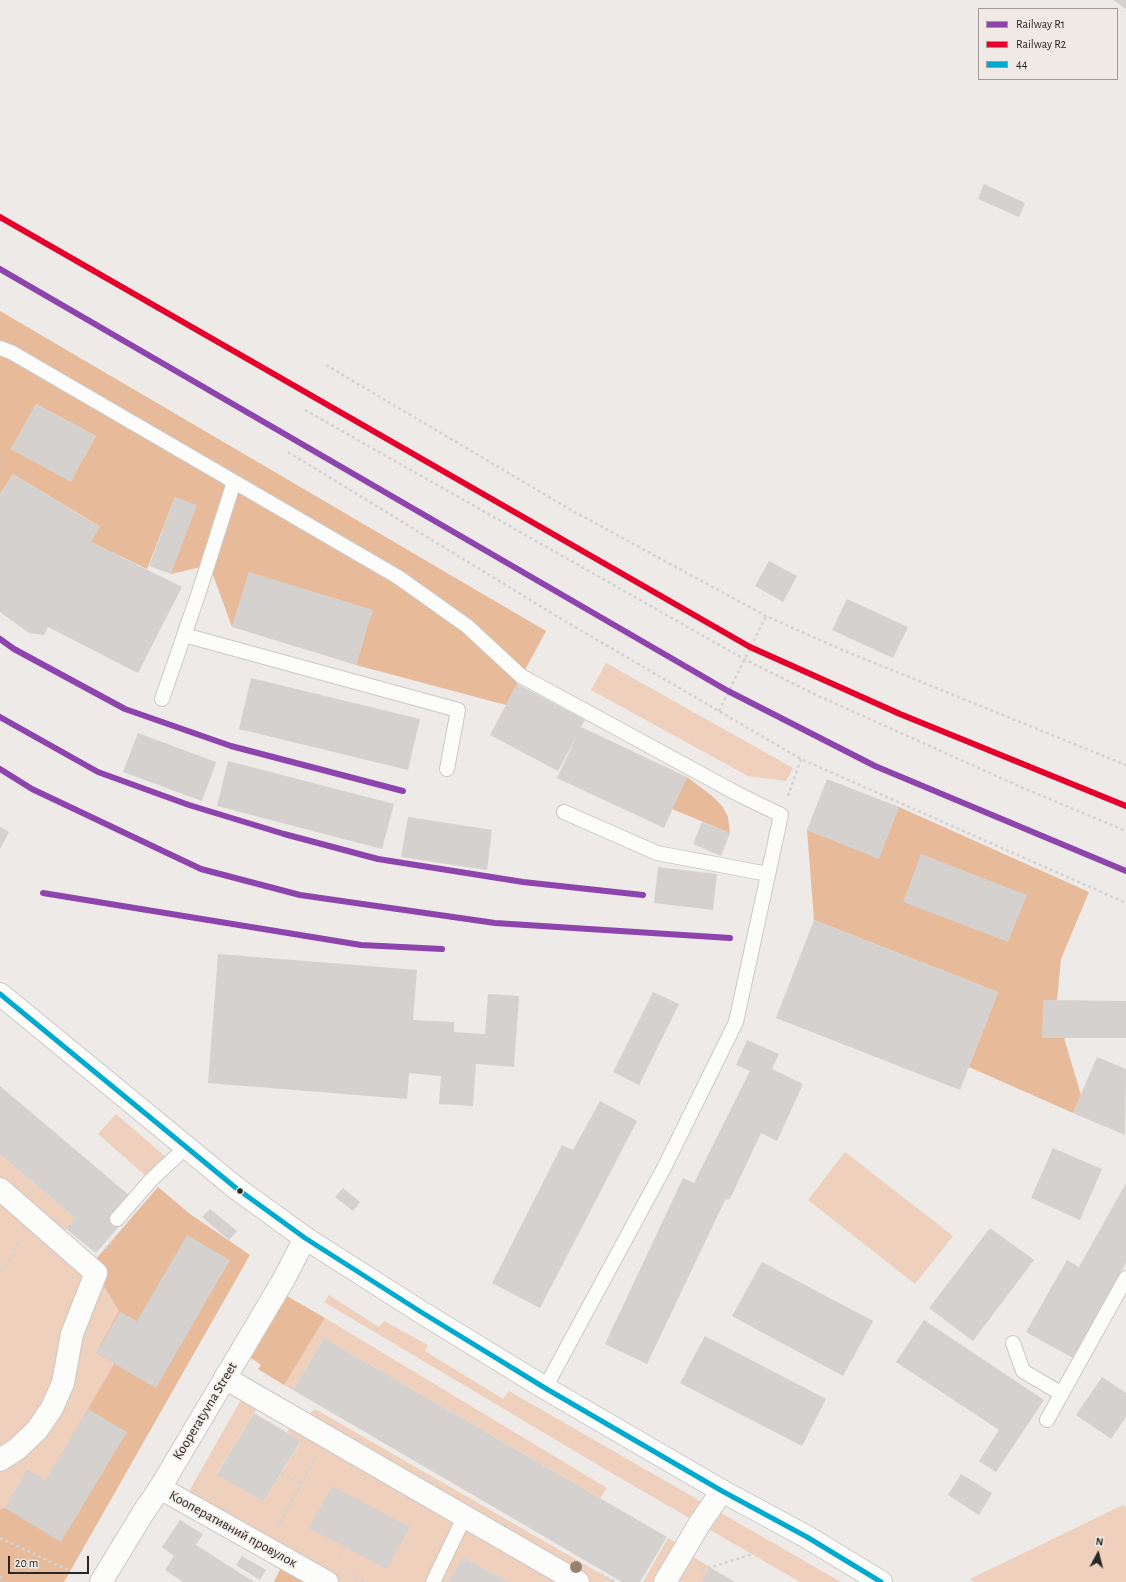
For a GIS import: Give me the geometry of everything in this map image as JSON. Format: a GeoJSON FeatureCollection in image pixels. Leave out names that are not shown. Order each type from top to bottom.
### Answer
{"type":"FeatureCollection","features":[{"type":"Feature","properties":{"kind":"street"},"geometry":{"type":"LineString","coordinates":[[0,994],[236,1188],[305,1238],[421,1312],[545,1388],[722,1491],[806,1537],[881,1582]]}},
{"type":"Feature","properties":{"kind":"street"},"geometry":{"type":"LineString","coordinates":[[0,1189],[96,1272],[72,1334],[63,1383],[52,1408],[37,1430],[22,1444],[0,1460]]}},
{"type":"Feature","properties":{"kind":"street","name":"Kooperatyvna Street"},"geometry":{"type":"LineString","coordinates":[[101,1582],[160,1488],[284,1279],[305,1238]]}},
{"type":"Feature","properties":{"kind":"street"},"geometry":{"type":"LineString","coordinates":[[225,1378],[296,1420],[301,1421],[328,1436],[578,1582]]}},
{"type":"Feature","properties":{"kind":"street","name":"Кооперативний провулок"},"geometry":{"type":"LineString","coordinates":[[160,1488],[264,1547],[331,1573]]}},
{"type":"Feature","properties":{"kind":"street"},"geometry":{"type":"LineString","coordinates":[[665,1582],[700,1523],[722,1491]]}},
{"type":"Feature","properties":{"kind":"lane"},"geometry":{"type":"LineString","coordinates":[[0,348],[12,352],[398,577],[468,626],[522,676],[738,794],[781,815],[736,1022],[664,1168],[545,1388]]}},
{"type":"Feature","properties":{"kind":"lane"},"geometry":{"type":"LineString","coordinates":[[162,699],[234,482]]}},
{"type":"Feature","properties":{"kind":"lane"},"geometry":{"type":"LineString","coordinates":[[184,634],[458,710],[447,768]]}},
{"type":"Feature","properties":{"kind":"lane"},"geometry":{"type":"LineString","coordinates":[[564,812],[657,853],[768,874]]}},
{"type":"Feature","properties":{"kind":"lane"},"geometry":{"type":"LineString","coordinates":[[117,1219],[151,1180],[186,1147]]}},
{"type":"Feature","properties":{"kind":"lane"},"geometry":{"type":"LineString","coordinates":[[1047,1420],[1126,1278]]}},
{"type":"Feature","properties":{"kind":"lane"},"geometry":{"type":"LineString","coordinates":[[1013,1343],[1023,1371],[1062,1394]]}},
{"type":"Feature","properties":{"kind":"lane"},"geometry":{"type":"LineString","coordinates":[[433,1582],[465,1516]]}},
{"type":"Feature","properties":{"kind":"path"},"geometry":{"type":"LineString","coordinates":[[326,365],[571,510],[766,616],[840,649],[1126,765]]}},
{"type":"Feature","properties":{"kind":"path"},"geometry":{"type":"LineString","coordinates":[[305,410],[744,660],[814,694],[1022,788],[1126,831]]}},
{"type":"Feature","properties":{"kind":"path"},"geometry":{"type":"LineString","coordinates":[[288,452],[563,620],[801,759],[1126,903]]}},
{"type":"Feature","properties":{"kind":"path"},"geometry":{"type":"LineString","coordinates":[[718,710],[766,616]]}},
{"type":"Feature","properties":{"kind":"path"},"geometry":{"type":"LineString","coordinates":[[781,815],[801,759]]}},
{"type":"Feature","properties":{"kind":"path"},"geometry":{"type":"LineString","coordinates":[[0,1271],[6,1264],[21,1238],[31,1216]]}},
{"type":"Feature","properties":{"kind":"path"},"geometry":{"type":"LineString","coordinates":[[264,1547],[328,1436]]}},
{"type":"Feature","properties":{"kind":"path"},"geometry":{"type":"LineString","coordinates":[[281,1473],[301,1484]]}},
{"type":"Feature","properties":{"kind":"path"},"geometry":{"type":"LineString","coordinates":[[0,1538],[70,1571]]}},
{"type":"Feature","properties":{"kind":"path"},"geometry":{"type":"LineString","coordinates":[[331,1573],[345,1547]]}},
{"type":"Feature","properties":{"kind":"path"},"geometry":{"type":"LineString","coordinates":[[695,1573],[753,1554]]}},
{"type":"Feature","properties":{"kind":"path"},"geometry":{"type":"LineString","coordinates":[[0,1576],[2,1582]]}},
{"type":"Feature","properties":{"kind":"shaded area"},"geometry":{"type":"Polygon","coordinates":[[[0,311],[546,631],[506,705],[356,665],[372,610],[249,573],[232,627],[212,572],[201,567],[171,574],[175,497],[147,569],[91,542],[99,526],[13,474],[0,494],[0,311]],[[36,404],[11,449],[71,481],[96,436],[36,404]]]}},
{"type":"Feature","properties":{"kind":"shaded area"},"geometry":{"type":"Polygon","coordinates":[[[606,663],[793,768],[786,781],[748,776],[591,690],[606,663]]]}},
{"type":"Feature","properties":{"kind":"shaded area"},"geometry":{"type":"Polygon","coordinates":[[[687,777],[711,795],[723,807],[728,817],[730,833],[672,809],[687,777]]]}},
{"type":"Feature","properties":{"kind":"shaded area"},"geometry":{"type":"Polygon","coordinates":[[[899,807],[1089,892],[1061,959],[1057,1000],[1043,1000],[1064,1038],[1081,1095],[1073,1113],[969,1067],[998,992],[814,920],[807,830],[879,858],[899,807]]]}},
{"type":"Feature","properties":{"kind":"shaded area"},"geometry":{"type":"Polygon","coordinates":[[[116,1114],[167,1158],[148,1178],[98,1134],[116,1114]]]}},
{"type":"Feature","properties":{"kind":"shaded area"},"geometry":{"type":"Polygon","coordinates":[[[845,1152],[953,1236],[915,1284],[808,1200],[845,1152]]]}},
{"type":"Feature","properties":{"kind":"shaded area"},"geometry":{"type":"Polygon","coordinates":[[[0,1154],[75,1218],[58,1239],[96,1273],[120,1312],[96,1353],[114,1364],[46,1480],[27,1470],[5,1508],[0,1509],[0,1154]]]}},
{"type":"Feature","properties":{"kind":"shaded area"},"geometry":{"type":"Polygon","coordinates":[[[158,1187],[190,1214],[250,1255],[64,1582],[0,1582],[0,1509],[5,1508],[27,1470],[46,1480],[114,1364],[96,1353],[119,1311],[96,1273],[89,1267],[158,1187]]]}},
{"type":"Feature","properties":{"kind":"shaded area"},"geometry":{"type":"Polygon","coordinates":[[[329,1295],[379,1327],[384,1321],[428,1345],[425,1351],[503,1399],[509,1391],[841,1582],[800,1582],[615,1475],[324,1302],[329,1295]]]}},
{"type":"Feature","properties":{"kind":"shaded area"},"geometry":{"type":"Polygon","coordinates":[[[287,1296],[325,1318],[284,1385],[258,1369],[261,1365],[251,1358],[287,1296]]]}},
{"type":"Feature","properties":{"kind":"shaded area"},"geometry":{"type":"Polygon","coordinates":[[[325,1318],[607,1488],[600,1498],[324,1338],[293,1390],[284,1385],[325,1318]]]}},
{"type":"Feature","properties":{"kind":"shaded area"},"geometry":{"type":"Polygon","coordinates":[[[247,1389],[262,1400],[217,1473],[263,1502],[301,1442],[287,1432],[296,1420],[301,1421],[315,1409],[615,1582],[509,1582],[463,1557],[448,1582],[327,1582],[183,1502],[247,1389]]]}},
{"type":"Feature","properties":{"kind":"shaded area"},"geometry":{"type":"Polygon","coordinates":[[[1123,1505],[1126,1507],[1126,1582],[973,1582],[970,1579],[1123,1505]]]}},
{"type":"Feature","properties":{"kind":"shaded area"},"geometry":{"type":"Polygon","coordinates":[[[668,1538],[679,1544],[658,1582],[643,1582],[668,1538]]]}},
{"type":"Feature","properties":{"kind":"shaded area"},"geometry":{"type":"Polygon","coordinates":[[[683,1551],[710,1567],[701,1582],[665,1582],[683,1551]]]}},
{"type":"Feature","properties":{"kind":"shaded area"},"geometry":{"type":"Polygon","coordinates":[[[285,1559],[327,1582],[274,1582],[285,1559]]]}},
{"type":"Feature","properties":{"kind":"building"},"geometry":{"type":"Polygon","coordinates":[[[1113,0],[1126,0],[1126,9],[1113,0]]]}},
{"type":"Feature","properties":{"kind":"building"},"geometry":{"type":"Polygon","coordinates":[[[984,184],[1025,203],[1019,217],[978,199],[984,184]]]}},
{"type":"Feature","properties":{"kind":"building"},"geometry":{"type":"Polygon","coordinates":[[[36,404],[96,436],[71,482],[11,449],[36,404]]]}},
{"type":"Feature","properties":{"kind":"building"},"geometry":{"type":"Polygon","coordinates":[[[13,474],[100,527],[91,542],[182,587],[138,673],[48,627],[44,635],[29,633],[0,612],[0,494],[13,474]]]}},
{"type":"Feature","properties":{"kind":"building"},"geometry":{"type":"Polygon","coordinates":[[[175,497],[197,505],[171,574],[149,566],[175,497]]]}},
{"type":"Feature","properties":{"kind":"building"},"geometry":{"type":"Polygon","coordinates":[[[769,561],[797,576],[783,602],[755,586],[769,561]]]}},
{"type":"Feature","properties":{"kind":"building"},"geometry":{"type":"Polygon","coordinates":[[[249,572],[373,610],[356,665],[232,627],[249,572]]]}},
{"type":"Feature","properties":{"kind":"building"},"geometry":{"type":"Polygon","coordinates":[[[847,599],[908,627],[893,658],[832,630],[847,599]]]}},
{"type":"Feature","properties":{"kind":"building"},"geometry":{"type":"Polygon","coordinates":[[[251,678],[420,719],[408,770],[239,729],[251,678]]]}},
{"type":"Feature","properties":{"kind":"building"},"geometry":{"type":"Polygon","coordinates":[[[517,684],[585,720],[581,727],[687,777],[664,828],[557,778],[577,735],[558,771],[490,735],[517,684]]]}},
{"type":"Feature","properties":{"kind":"building"},"geometry":{"type":"Polygon","coordinates":[[[138,733],[216,762],[202,801],[123,772],[138,733]]]}},
{"type":"Feature","properties":{"kind":"building"},"geometry":{"type":"Polygon","coordinates":[[[228,761],[394,804],[382,849],[217,806],[228,761]]]}},
{"type":"Feature","properties":{"kind":"building"},"geometry":{"type":"Polygon","coordinates":[[[827,779],[899,807],[879,859],[807,830],[827,779]]]}},
{"type":"Feature","properties":{"kind":"building"},"geometry":{"type":"Polygon","coordinates":[[[408,817],[492,830],[487,870],[401,857],[408,817]]]}},
{"type":"Feature","properties":{"kind":"building"},"geometry":{"type":"Polygon","coordinates":[[[702,822],[730,833],[721,856],[693,844],[702,822]]]}},
{"type":"Feature","properties":{"kind":"building"},"geometry":{"type":"Polygon","coordinates":[[[0,827],[9,832],[0,849],[0,827]]]}},
{"type":"Feature","properties":{"kind":"building"},"geometry":{"type":"Polygon","coordinates":[[[921,854],[1027,895],[1008,942],[903,902],[921,854]]]}},
{"type":"Feature","properties":{"kind":"building"},"geometry":{"type":"Polygon","coordinates":[[[658,867],[717,874],[713,910],[654,903],[658,867]]]}},
{"type":"Feature","properties":{"kind":"building"},"geometry":{"type":"Polygon","coordinates":[[[814,920],[998,992],[960,1090],[776,1018],[814,920]]]}},
{"type":"Feature","properties":{"kind":"building"},"geometry":{"type":"Polygon","coordinates":[[[218,954],[417,970],[413,1020],[454,1022],[454,1032],[485,1034],[488,994],[519,996],[514,1067],[476,1064],[473,1106],[439,1104],[441,1076],[409,1073],[407,1099],[208,1083],[218,954]]]}},
{"type":"Feature","properties":{"kind":"building"},"geometry":{"type":"Polygon","coordinates":[[[653,992],[679,1004],[639,1085],[613,1072],[653,992]]]}},
{"type":"Feature","properties":{"kind":"building"},"geometry":{"type":"Polygon","coordinates":[[[1043,1000],[1126,1001],[1126,1038],[1042,1038],[1043,1000]]]}},
{"type":"Feature","properties":{"kind":"building"},"geometry":{"type":"Polygon","coordinates":[[[747,1040],[779,1054],[772,1069],[803,1084],[777,1141],[761,1133],[730,1199],[725,1200],[647,1364],[605,1344],[683,1178],[694,1183],[750,1071],[736,1065],[747,1040]]]}},
{"type":"Feature","properties":{"kind":"building"},"geometry":{"type":"Polygon","coordinates":[[[1097,1057],[1126,1069],[1125,1135],[1073,1113],[1097,1057]]]}},
{"type":"Feature","properties":{"kind":"building"},"geometry":{"type":"Polygon","coordinates":[[[0,1086],[130,1196],[122,1223],[96,1253],[66,1229],[75,1218],[0,1154],[0,1086]]]}},
{"type":"Feature","properties":{"kind":"building"},"geometry":{"type":"Polygon","coordinates":[[[600,1101],[637,1121],[540,1308],[492,1283],[562,1145],[573,1150],[600,1101]]]}},
{"type":"Feature","properties":{"kind":"building"},"geometry":{"type":"Polygon","coordinates":[[[1053,1148],[1102,1169],[1080,1220],[1031,1198],[1053,1148]]]}},
{"type":"Feature","properties":{"kind":"building"},"geometry":{"type":"Polygon","coordinates":[[[1126,1183],[1126,1263],[1073,1358],[1026,1332],[1067,1260],[1079,1267],[1126,1183]]]}},
{"type":"Feature","properties":{"kind":"building"},"geometry":{"type":"Polygon","coordinates":[[[343,1188],[360,1202],[353,1211],[335,1197],[343,1188]]]}},
{"type":"Feature","properties":{"kind":"building"},"geometry":{"type":"Polygon","coordinates":[[[210,1209],[237,1231],[229,1240],[202,1217],[210,1209]]]}},
{"type":"Feature","properties":{"kind":"building"},"geometry":{"type":"Polygon","coordinates":[[[990,1228],[1034,1260],[973,1341],[929,1308],[990,1228]]]}},
{"type":"Feature","properties":{"kind":"building"},"geometry":{"type":"Polygon","coordinates":[[[187,1235],[230,1260],[156,1388],[96,1353],[120,1312],[137,1321],[187,1235]]]}},
{"type":"Feature","properties":{"kind":"building"},"geometry":{"type":"Polygon","coordinates":[[[762,1262],[873,1321],[843,1376],[732,1316],[762,1262]]]}},
{"type":"Feature","properties":{"kind":"building"},"geometry":{"type":"Polygon","coordinates":[[[924,1320],[1044,1400],[996,1472],[979,1461],[999,1430],[896,1362],[924,1320]]]}},
{"type":"Feature","properties":{"kind":"building"},"geometry":{"type":"Polygon","coordinates":[[[705,1336],[826,1399],[802,1446],[680,1383],[705,1336]]]}},
{"type":"Feature","properties":{"kind":"building"},"geometry":{"type":"Polygon","coordinates":[[[324,1338],[667,1537],[640,1582],[622,1582],[293,1390],[324,1338]]]}},
{"type":"Feature","properties":{"kind":"building"},"geometry":{"type":"Polygon","coordinates":[[[1102,1377],[1126,1393],[1126,1417],[1111,1439],[1076,1415],[1102,1377]]]}},
{"type":"Feature","properties":{"kind":"building"},"geometry":{"type":"Polygon","coordinates":[[[88,1409],[127,1432],[61,1542],[5,1508],[27,1470],[46,1480],[88,1409]]]}},
{"type":"Feature","properties":{"kind":"building"},"geometry":{"type":"Polygon","coordinates":[[[254,1413],[301,1441],[263,1502],[217,1474],[254,1413]]]}},
{"type":"Feature","properties":{"kind":"building"},"geometry":{"type":"Polygon","coordinates":[[[961,1474],[992,1493],[979,1515],[948,1495],[961,1474]]]}},
{"type":"Feature","properties":{"kind":"building"},"geometry":{"type":"Polygon","coordinates":[[[332,1486],[410,1527],[387,1569],[309,1528],[332,1486]]]}},
{"type":"Feature","properties":{"kind":"building"},"geometry":{"type":"Polygon","coordinates":[[[180,1520],[203,1534],[196,1545],[254,1582],[183,1582],[165,1570],[174,1556],[162,1547],[180,1520]]]}},
{"type":"Feature","properties":{"kind":"building"},"geometry":{"type":"Polygon","coordinates":[[[242,1556],[266,1570],[260,1580],[236,1565],[242,1556]]]}},
{"type":"Feature","properties":{"kind":"building"},"geometry":{"type":"Polygon","coordinates":[[[463,1557],[509,1582],[448,1582],[463,1557]]]}},
{"type":"Feature","properties":{"kind":"building"},"geometry":{"type":"Polygon","coordinates":[[[710,1567],[716,1571],[735,1582],[701,1582],[710,1567]]]}},
{"type":"Feature","properties":{"kind":"rail line","name":"R2"},"geometry":{"type":"LineString","coordinates":[[0,217],[750,647],[900,714],[1126,806]]}},
{"type":"Feature","properties":{"kind":"rail line","name":"R1"},"geometry":{"type":"LineString","coordinates":[[0,269],[728,691],[875,766],[1126,871]]}},
{"type":"Feature","properties":{"kind":"rail line","name":"R1"},"geometry":{"type":"LineString","coordinates":[[0,639],[14,649],[125,709],[231,746],[403,791]]}},
{"type":"Feature","properties":{"kind":"rail line","name":"R1"},"geometry":{"type":"LineString","coordinates":[[0,717],[98,772],[189,805],[284,834],[378,859],[523,882],[643,895]]}},
{"type":"Feature","properties":{"kind":"rail line","name":"R1"},"geometry":{"type":"LineString","coordinates":[[0,769],[32,789],[201,869],[300,895],[495,923],[730,938]]}},
{"type":"Feature","properties":{"kind":"rail line","name":"R1"},"geometry":{"type":"LineString","coordinates":[[43,893],[361,945],[442,949]]}},
{"type":"Feature","properties":{"kind":"transit line","name":"44"},"geometry":{"type":"LineString","coordinates":[[0,994],[236,1188],[305,1238],[421,1312],[545,1388],[722,1491],[807,1537],[881,1582]]}}]}
